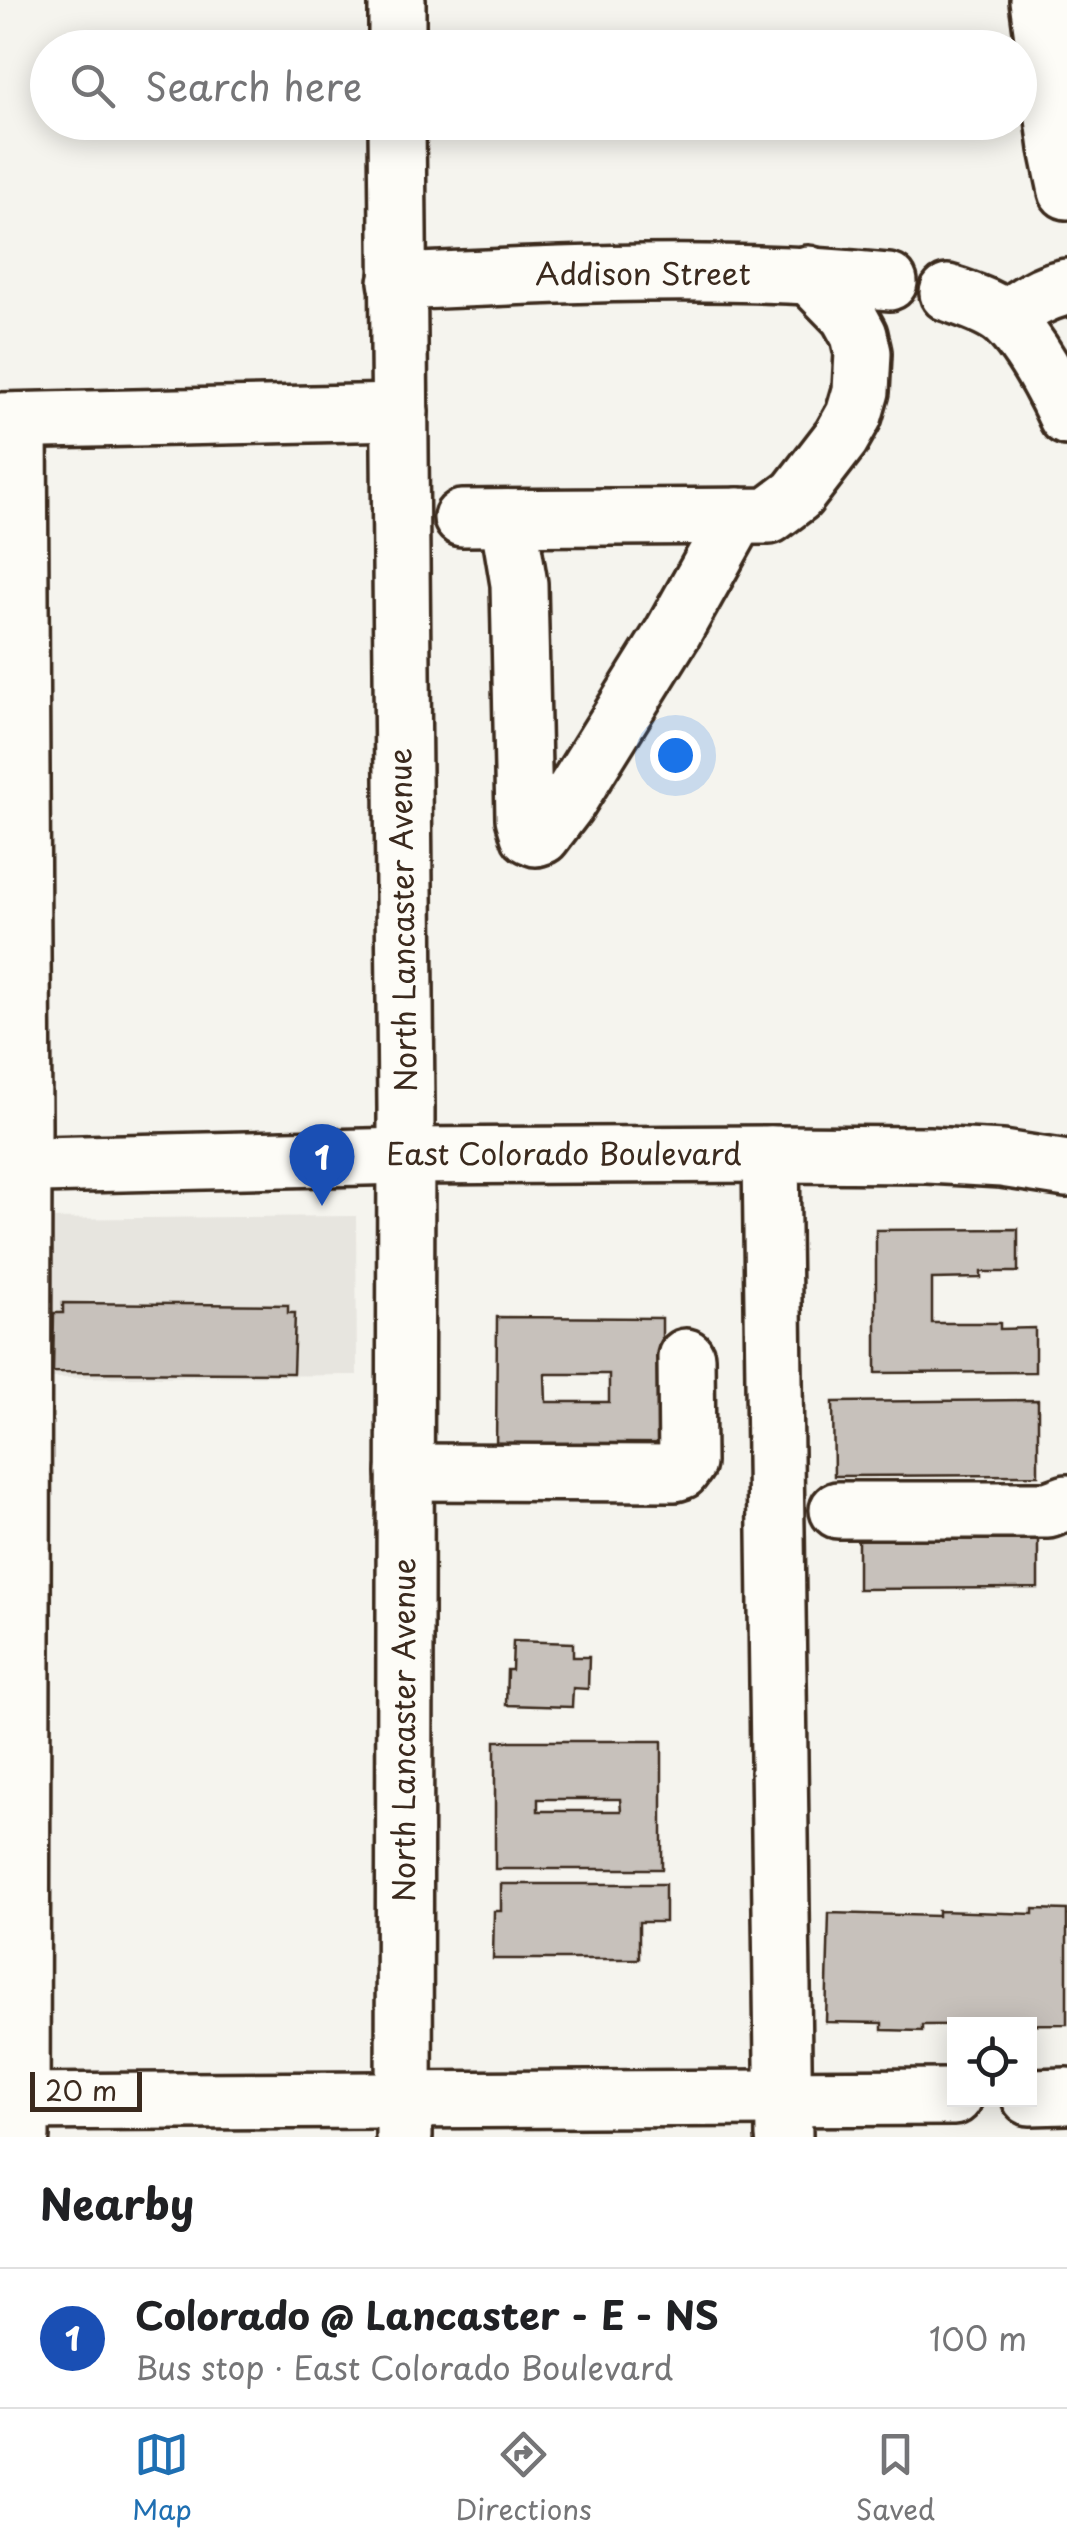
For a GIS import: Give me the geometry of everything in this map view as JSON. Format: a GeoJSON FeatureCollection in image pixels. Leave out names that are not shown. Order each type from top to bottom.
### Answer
{"type":"FeatureCollection","features":[{"type":"Feature","properties":{"kind":"street"},"geometry":{"type":"LineString","coordinates":[[397,0],[397,30]]}},
{"type":"Feature","properties":{"kind":"street"},"geometry":{"type":"LineString","coordinates":[[1038,0],[1062,169]]}},
{"type":"Feature","properties":{"kind":"street","name":"North Lancaster Avenue"},"geometry":{"type":"LineString","coordinates":[[397,140],[405,1156],[404,2119]]}},
{"type":"Feature","properties":{"kind":"street"},"geometry":{"type":"LineString","coordinates":[[738,516],[672,634],[568,803],[542,836],[529,834],[524,818],[519,584],[485,518],[738,516],[770,516],[797,496],[842,438],[854,415],[863,368],[859,335],[848,315],[808,274]]}},
{"type":"Feature","properties":{"kind":"street","name":"Addison Street"},"geometry":{"type":"LineString","coordinates":[[397,282],[541,275],[808,274],[889,282]]}},
{"type":"Feature","properties":{"kind":"street"},"geometry":{"type":"LineString","coordinates":[[1005,319],[1030,300],[1067,287]]}},
{"type":"Feature","properties":{"kind":"street"},"geometry":{"type":"LineString","coordinates":[[948,294],[1005,319],[1048,375],[1067,417]]}},
{"type":"Feature","properties":{"kind":"street"},"geometry":{"type":"LineString","coordinates":[[400,412],[10,421],[14,2114],[86,2120],[784,2118],[947,2098]]}},
{"type":"Feature","properties":{"kind":"street"},"geometry":{"type":"LineString","coordinates":[[772,1154],[784,2118]]}},
{"type":"Feature","properties":{"kind":"street","name":"East Colorado Boulevard"},"geometry":{"type":"LineString","coordinates":[[12,1166],[405,1156],[928,1154],[1067,1169]]}},
{"type":"Feature","properties":{"kind":"street"},"geometry":{"type":"LineString","coordinates":[[405,1472],[681,1471],[687,1464],[686,1356]]}},
{"type":"Feature","properties":{"kind":"street"},"geometry":{"type":"LineString","coordinates":[[838,1510],[1048,1510],[1067,1503]]}},
{"type":"Feature","properties":{"kind":"street"},"geometry":{"type":"LineString","coordinates":[[1037,2097],[1067,2096]]}},
{"type":"Feature","properties":{"kind":"shaded area"},"geometry":{"type":"Polygon","coordinates":[[[356,1216],[357,1375],[41,1378],[40,1219],[356,1216]]]}},
{"type":"Feature","properties":{"kind":"building"},"geometry":{"type":"Polygon","coordinates":[[[1018,1229],[1018,1272],[981,1272],[981,1278],[932,1279],[932,1323],[1000,1323],[1000,1329],[1035,1328],[1035,1372],[876,1373],[876,1230],[1018,1229]]]}},
{"type":"Feature","properties":{"kind":"building"},"geometry":{"type":"Polygon","coordinates":[[[63,1303],[288,1305],[288,1313],[295,1313],[293,1373],[53,1372],[54,1313],[63,1313],[63,1303]]]}},
{"type":"Feature","properties":{"kind":"building"},"geometry":{"type":"Polygon","coordinates":[[[497,1317],[662,1318],[662,1457],[496,1456],[497,1317]],[[545,1374],[546,1402],[609,1402],[609,1374],[545,1374]]]}},
{"type":"Feature","properties":{"kind":"building"},"geometry":{"type":"Polygon","coordinates":[[[1038,1400],[1038,1475],[834,1476],[833,1402],[1038,1400]]]}},
{"type":"Feature","properties":{"kind":"building"},"geometry":{"type":"Polygon","coordinates":[[[858,1539],[1038,1539],[1038,1588],[858,1589],[858,1539]]]}},
{"type":"Feature","properties":{"kind":"building"},"geometry":{"type":"Polygon","coordinates":[[[513,1641],[573,1643],[573,1657],[589,1657],[588,1689],[573,1688],[572,1707],[506,1705],[513,1641]]]}},
{"type":"Feature","properties":{"kind":"building"},"geometry":{"type":"Polygon","coordinates":[[[495,1741],[662,1741],[662,1869],[495,1869],[495,1741]],[[538,1799],[538,1811],[621,1811],[620,1799],[538,1799]]]}},
{"type":"Feature","properties":{"kind":"building"},"geometry":{"type":"Polygon","coordinates":[[[501,1884],[665,1884],[665,1922],[639,1922],[639,1959],[493,1959],[494,1911],[501,1911],[501,1884]]]}},
{"type":"Feature","properties":{"kind":"building"},"geometry":{"type":"Polygon","coordinates":[[[1033,1909],[1067,1910],[1067,2024],[1037,2024],[1037,2017],[947,2017],[947,2025],[922,2025],[922,2031],[882,2030],[882,2023],[826,2022],[829,1913],[1033,1914],[1033,1909]]]}},
{"type":"Feature","properties":{"kind":"place","name":"Colorado @ Lancaster - E - NS"},"geometry":{"type":"Point","coordinates":[322,1206]}}]}
